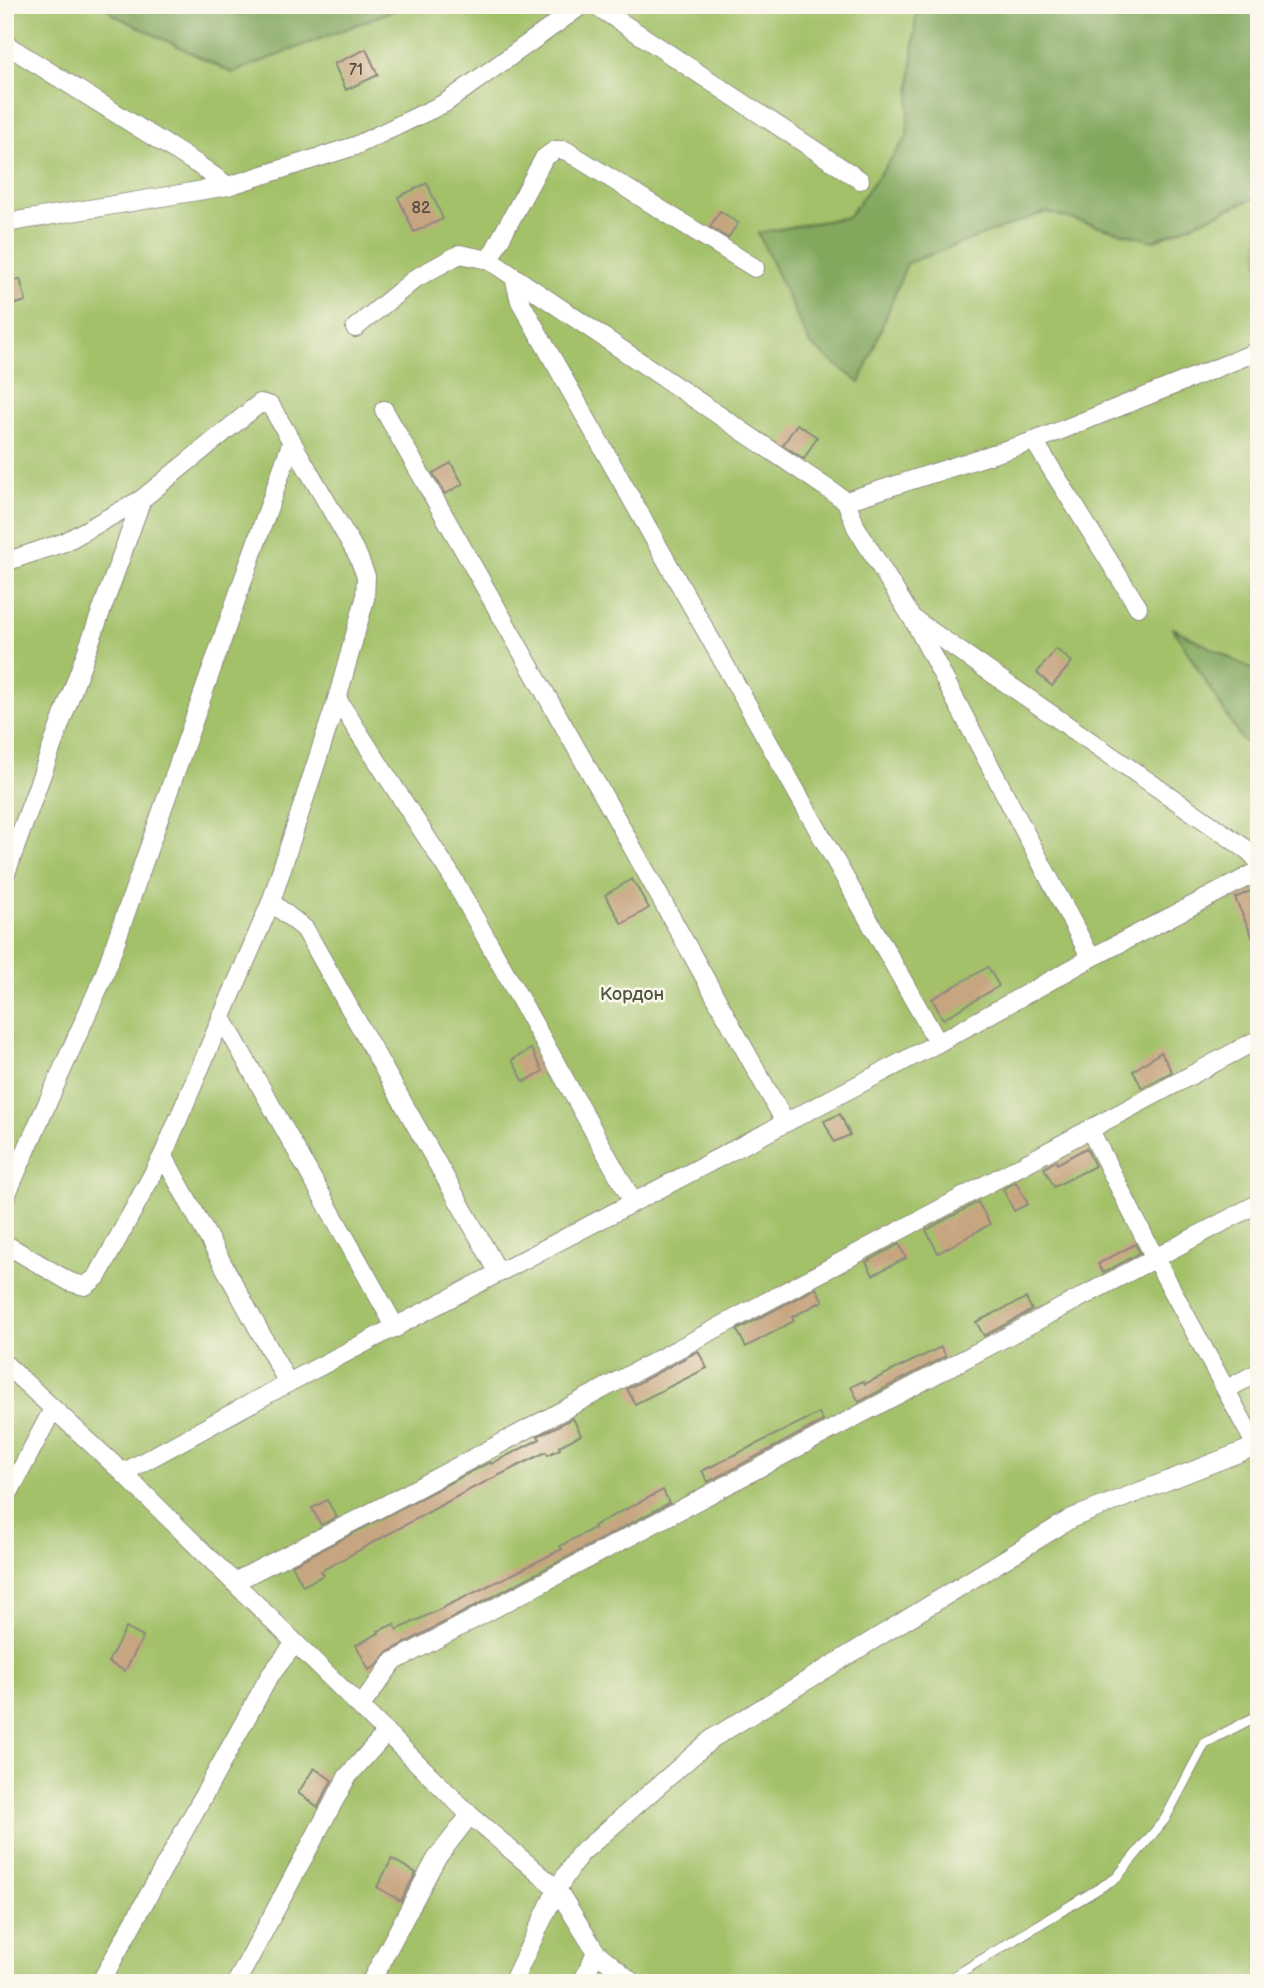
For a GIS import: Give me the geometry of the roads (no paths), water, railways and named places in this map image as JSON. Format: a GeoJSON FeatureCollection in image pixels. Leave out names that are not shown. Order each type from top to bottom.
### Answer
{"type":"FeatureCollection","features":[{"type":"Feature","properties":{"kind":"street"},"geometry":{"type":"LineString","coordinates":[[5,223],[228,186],[355,146],[445,103],[582,5]]}},
{"type":"Feature","properties":{"kind":"street"},"geometry":{"type":"LineString","coordinates":[[595,5],[860,180]]}},
{"type":"Feature","properties":{"kind":"street"},"geometry":{"type":"LineString","coordinates":[[5,44],[228,186]]}},
{"type":"Feature","properties":{"kind":"street"},"geometry":{"type":"LineString","coordinates":[[489,260],[544,158],[555,150],[565,150],[755,268]]}},
{"type":"Feature","properties":{"kind":"street"},"geometry":{"type":"LineString","coordinates":[[355,328],[416,278],[460,254],[489,260],[846,501],[856,527],[912,618],[1091,958]]}},
{"type":"Feature","properties":{"kind":"street"},"geometry":{"type":"LineString","coordinates":[[514,277],[520,301],[938,1043]]}},
{"type":"Feature","properties":{"kind":"street"},"geometry":{"type":"LineString","coordinates":[[846,501],[1034,441],[1259,351]]}},
{"type":"Feature","properties":{"kind":"street"},"geometry":{"type":"LineString","coordinates":[[5,562],[65,542],[142,499],[260,403],[271,406],[358,556],[366,576],[365,599],[337,699],[271,902],[163,1155],[97,1277],[85,1286],[70,1283],[5,1244]]}},
{"type":"Feature","properties":{"kind":"street"},"geometry":{"type":"LineString","coordinates":[[384,410],[598,785],[785,1122]]}},
{"type":"Feature","properties":{"kind":"street"},"geometry":{"type":"LineString","coordinates":[[5,1198],[103,978],[292,441]]}},
{"type":"Feature","properties":{"kind":"street"},"geometry":{"type":"LineString","coordinates":[[1034,441],[1138,607]]}},
{"type":"Feature","properties":{"kind":"street"},"geometry":{"type":"LineString","coordinates":[[5,876],[142,499]]}},
{"type":"Feature","properties":{"kind":"street"},"geometry":{"type":"LineString","coordinates":[[912,618],[1249,851],[1259,862]]}},
{"type":"Feature","properties":{"kind":"street"},"geometry":{"type":"LineString","coordinates":[[337,699],[451,875],[633,1202]]}},
{"type":"Feature","properties":{"kind":"street"},"geometry":{"type":"LineString","coordinates":[[123,1474],[288,1383],[938,1043],[1091,958],[1259,871]]}},
{"type":"Feature","properties":{"kind":"street"},"geometry":{"type":"LineString","coordinates":[[271,902],[305,929],[499,1273]]}},
{"type":"Feature","properties":{"kind":"street"},"geometry":{"type":"LineString","coordinates":[[221,1016],[396,1328]]}},
{"type":"Feature","properties":{"kind":"street"},"geometry":{"type":"LineString","coordinates":[[234,1582],[376,1510],[1259,1040]]}},
{"type":"Feature","properties":{"kind":"street"},"geometry":{"type":"LineString","coordinates":[[512,1983],[557,1889],[579,1855],[713,1738],[1072,1518],[1258,1446],[1155,1258],[1090,1130]]}},
{"type":"Feature","properties":{"kind":"street"},"geometry":{"type":"LineString","coordinates":[[163,1155],[288,1383]]}},
{"type":"Feature","properties":{"kind":"street"},"geometry":{"type":"LineString","coordinates":[[361,1706],[393,1662],[1259,1203]]}},
{"type":"Feature","properties":{"kind":"street"},"geometry":{"type":"LineString","coordinates":[[5,1364],[123,1474],[470,1815],[557,1889],[596,1952],[633,1983]]}},
{"type":"Feature","properties":{"kind":"street"},"geometry":{"type":"LineString","coordinates":[[1227,1390],[1259,1372]]}},
{"type":"Feature","properties":{"kind":"street"},"geometry":{"type":"LineString","coordinates":[[5,1500],[53,1409]]}},
{"type":"Feature","properties":{"kind":"street"},"geometry":{"type":"LineString","coordinates":[[100,1983],[269,1677],[295,1643]]}},
{"type":"Feature","properties":{"kind":"street"},"geometry":{"type":"LineString","coordinates":[[236,1983],[347,1777],[386,1733]]}},
{"type":"Feature","properties":{"kind":"street"},"geometry":{"type":"LineString","coordinates":[[370,1983],[436,1859],[470,1815]]}},
{"type":"Feature","properties":{"kind":"street"},"geometry":{"type":"LineString","coordinates":[[582,1983],[596,1952]]}},
{"type":"Feature","properties":{"kind":"lane"},"geometry":{"type":"LineString","coordinates":[[943,1983],[1116,1878],[1165,1819],[1205,1743],[1259,1715]]}},
{"type":"Feature","properties":{"kind":"park label","name":"Кордон"},"geometry":{"type":"Point","coordinates":[632,994]}}]}
